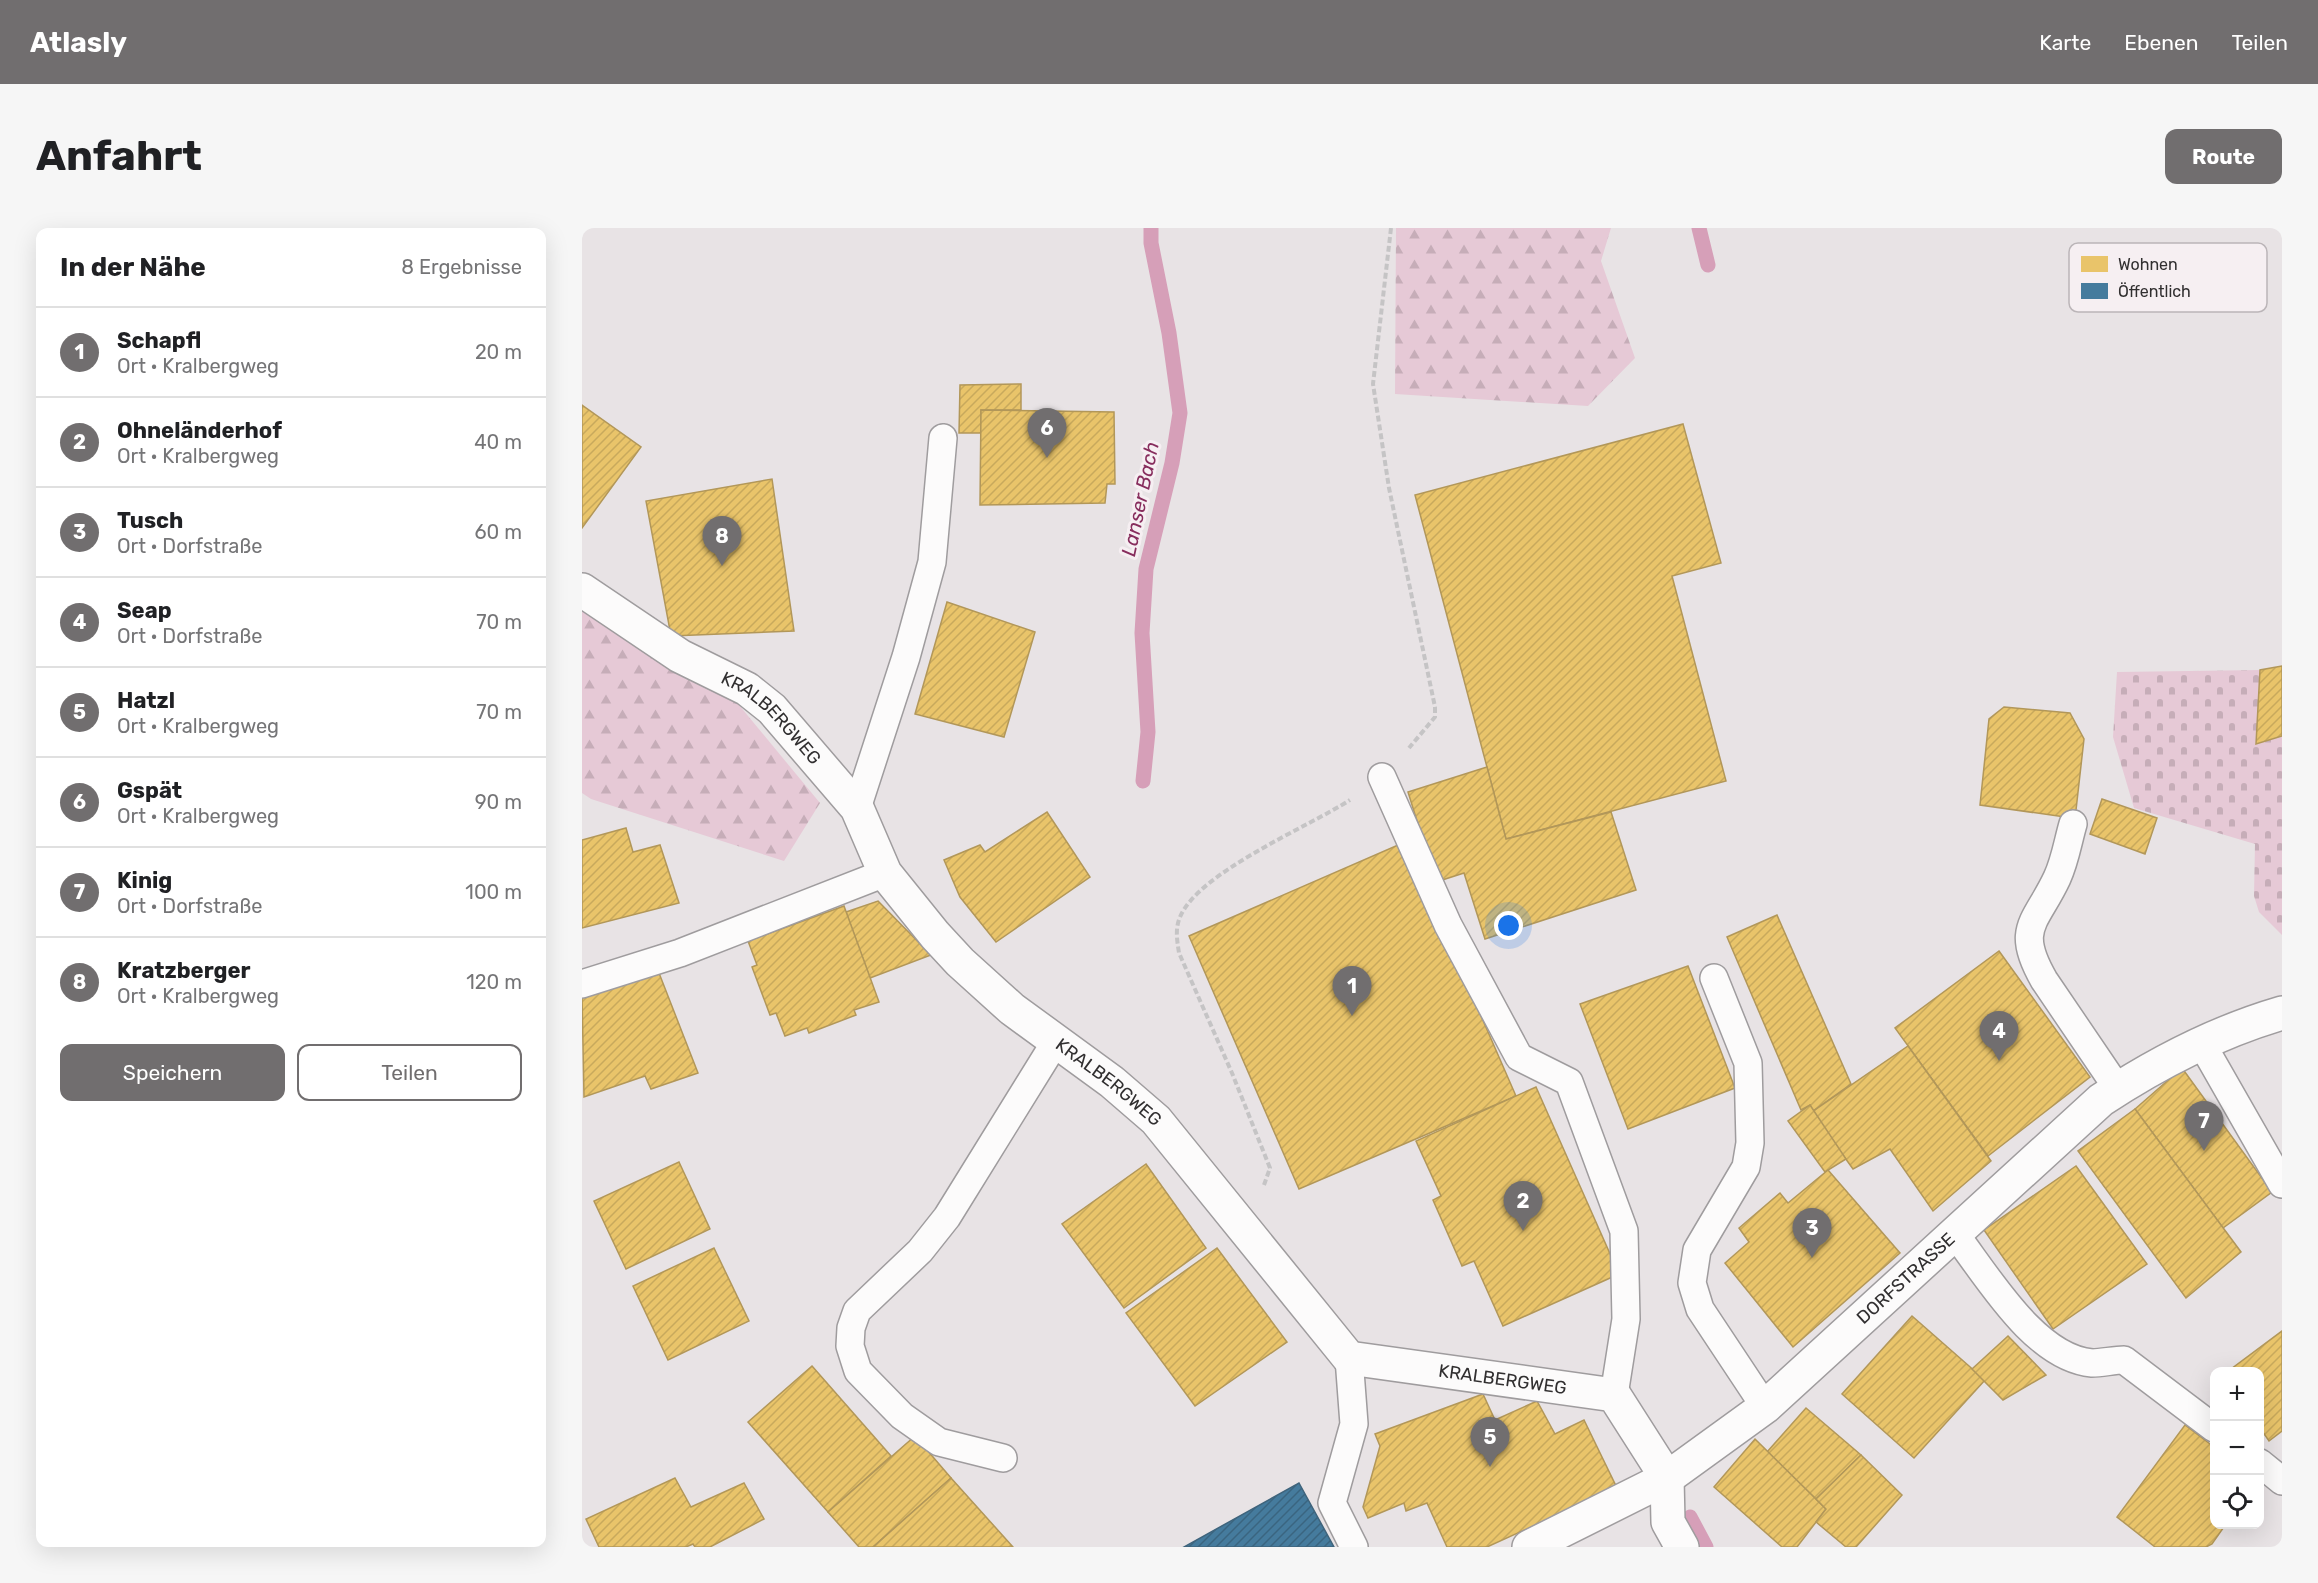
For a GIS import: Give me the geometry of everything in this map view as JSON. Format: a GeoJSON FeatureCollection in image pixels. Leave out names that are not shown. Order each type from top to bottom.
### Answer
{"type":"FeatureCollection","features":[{"type":"Feature","properties":{"kind":"street","name":"KRALBERGWEG"},"geometry":{"type":"LineString","coordinates":[[582,590],[680,656],[711,670],[761,699],[787,725],[857,808],[885,873],[960,962],[1012,1009],[1136,1100],[1156,1120],[1349,1358],[1614,1395]]}},
{"type":"Feature","properties":{"kind":"street","name":"DORFSTRASSE"},"geometry":{"type":"LineString","coordinates":[[1529,1547],[1667,1478],[1765,1407],[2101,1100],[2202,1044],[2244,1024],[2282,1014]]}},
{"type":"Feature","properties":{"kind":"street"},"geometry":{"type":"LineString","coordinates":[[1614,1395],[1667,1478],[1668,1522],[1682,1547]]}},
{"type":"Feature","properties":{"kind":"lane"},"geometry":{"type":"LineString","coordinates":[[857,808],[906,657],[932,562],[943,438]]}},
{"type":"Feature","properties":{"kind":"lane"},"geometry":{"type":"LineString","coordinates":[[1382,777],[1448,925],[1519,1057],[1569,1082],[1573,1092],[1624,1231],[1626,1319],[1614,1395]]}},
{"type":"Feature","properties":{"kind":"lane"},"geometry":{"type":"LineString","coordinates":[[2073,824],[2058,876],[2030,924],[2028,942],[2034,962],[2044,980],[2118,1089]]}},
{"type":"Feature","properties":{"kind":"lane"},"geometry":{"type":"LineString","coordinates":[[582,984],[680,953],[885,873]]}},
{"type":"Feature","properties":{"kind":"lane"},"geometry":{"type":"LineString","coordinates":[[1714,978],[1748,1063],[1750,1143],[1746,1167],[1697,1250],[1692,1283],[1700,1310],[1765,1407]]}},
{"type":"Feature","properties":{"kind":"lane"},"geometry":{"type":"LineString","coordinates":[[1003,1458],[939,1442],[902,1416],[858,1371],[850,1346],[851,1328],[857,1311],[920,1251],[947,1217],[1056,1041]]}},
{"type":"Feature","properties":{"kind":"lane"},"geometry":{"type":"LineString","coordinates":[[2202,1044],[2282,1184]]}},
{"type":"Feature","properties":{"kind":"lane"},"geometry":{"type":"LineString","coordinates":[[1955,1234],[2040,1340],[2075,1359],[2094,1363],[2124,1360],[2210,1425]]}},
{"type":"Feature","properties":{"kind":"lane"},"geometry":{"type":"LineString","coordinates":[[1349,1358],[1354,1424],[1332,1503],[1353,1547]]}},
{"type":"Feature","properties":{"kind":"lane"},"geometry":{"type":"LineString","coordinates":[[2264,1467],[2282,1481]]}},
{"type":"Feature","properties":{"kind":"path"},"geometry":{"type":"LineString","coordinates":[[1248,1236],[1270,1168],[1232,1073],[1179,953],[1176,933],[1180,915],[1193,898],[1233,867],[1347,802],[1382,777],[1435,717],[1435,707],[1389,488],[1373,384],[1391,228]]}},
{"type":"Feature","properties":{"kind":"green space"},"geometry":{"type":"Polygon","coordinates":[[[1396,228],[1611,228],[1601,261],[1635,358],[1588,406],[1395,394],[1396,228]]]}},
{"type":"Feature","properties":{"kind":"green space"},"geometry":{"type":"Polygon","coordinates":[[[582,598],[739,705],[820,803],[784,861],[591,799],[582,793],[582,598]]]}},
{"type":"Feature","properties":{"kind":"green space"},"geometry":{"type":"Polygon","coordinates":[[[2260,670],[2256,744],[2282,736],[2282,935],[2259,912],[2254,896],[2255,844],[2134,808],[2113,737],[2117,672],[2260,670]]]}},
{"type":"Feature","properties":{"kind":"building: Wohnen"},"geometry":{"type":"Polygon","coordinates":[[[1021,384],[1021,410],[981,410],[981,433],[959,433],[960,385],[1021,384]]]}},
{"type":"Feature","properties":{"kind":"building: Wohnen"},"geometry":{"type":"Polygon","coordinates":[[[582,405],[641,447],[582,528],[582,405]]]}},
{"type":"Feature","properties":{"kind":"building: Wohnen"},"geometry":{"type":"Polygon","coordinates":[[[981,410],[1114,412],[1115,484],[1107,484],[1105,503],[980,505],[981,410]]]}},
{"type":"Feature","properties":{"kind":"building: Wohnen"},"geometry":{"type":"Polygon","coordinates":[[[1683,424],[1721,563],[1672,576],[1726,781],[1506,839],[1415,495],[1683,424]]]}},
{"type":"Feature","properties":{"kind":"building: Wohnen"},"geometry":{"type":"Polygon","coordinates":[[[772,479],[794,631],[671,636],[646,501],[772,479]]]}},
{"type":"Feature","properties":{"kind":"building: Wohnen"},"geometry":{"type":"Polygon","coordinates":[[[947,602],[1035,632],[1004,737],[915,714],[947,602]]]}},
{"type":"Feature","properties":{"kind":"building: Wohnen"},"geometry":{"type":"Polygon","coordinates":[[[2282,666],[2282,736],[2256,744],[2260,670],[2282,666]]]}},
{"type":"Feature","properties":{"kind":"building: Wohnen"},"geometry":{"type":"Polygon","coordinates":[[[2004,707],[2070,713],[2084,739],[2076,810],[2065,817],[1980,805],[1989,719],[2004,707]]]}},
{"type":"Feature","properties":{"kind":"building: Wohnen"},"geometry":{"type":"Polygon","coordinates":[[[1487,767],[1506,839],[1611,812],[1636,890],[1485,939],[1464,873],[1436,882],[1408,792],[1487,767]]]}},
{"type":"Feature","properties":{"kind":"building: Wohnen"},"geometry":{"type":"Polygon","coordinates":[[[2102,799],[2157,818],[2145,854],[2090,834],[2102,799]]]}},
{"type":"Feature","properties":{"kind":"building: Wohnen"},"geometry":{"type":"Polygon","coordinates":[[[1047,812],[1090,877],[996,942],[960,897],[944,860],[980,845],[985,852],[1047,812]]]}},
{"type":"Feature","properties":{"kind":"building: Wohnen"},"geometry":{"type":"Polygon","coordinates":[[[626,828],[633,852],[660,845],[679,903],[582,928],[582,840],[626,828]]]}},
{"type":"Feature","properties":{"kind":"building: Wohnen"},"geometry":{"type":"Polygon","coordinates":[[[1405,842],[1516,1096],[1299,1189],[1189,936],[1405,842]]]}},
{"type":"Feature","properties":{"kind":"building: Wohnen"},"geometry":{"type":"Polygon","coordinates":[[[878,901],[931,955],[870,978],[846,912],[878,901]]]}},
{"type":"Feature","properties":{"kind":"building: Wohnen"},"geometry":{"type":"Polygon","coordinates":[[[844,906],[879,1002],[854,1010],[856,1015],[809,1033],[807,1028],[785,1036],[776,1013],[770,1015],[752,967],[757,965],[748,941],[844,906]]]}},
{"type":"Feature","properties":{"kind":"building: Wohnen"},"geometry":{"type":"Polygon","coordinates":[[[1777,915],[1851,1084],[1813,1111],[1810,1105],[1801,1110],[1727,937],[1777,915]]]}},
{"type":"Feature","properties":{"kind":"building: Wohnen"},"geometry":{"type":"Polygon","coordinates":[[[1999,951],[2090,1077],[1988,1156],[1895,1028],[1999,951]]]}},
{"type":"Feature","properties":{"kind":"building: Wohnen"},"geometry":{"type":"Polygon","coordinates":[[[1688,966],[1735,1088],[1628,1129],[1580,1004],[1688,966]]]}},
{"type":"Feature","properties":{"kind":"building: Wohnen"},"geometry":{"type":"Polygon","coordinates":[[[659,973],[698,1073],[651,1089],[645,1076],[584,1097],[582,995],[659,973]]]}},
{"type":"Feature","properties":{"kind":"building: Wohnen"},"geometry":{"type":"Polygon","coordinates":[[[1908,1046],[1991,1161],[1933,1211],[1890,1149],[1853,1169],[1812,1112],[1908,1046]]]}},
{"type":"Feature","properties":{"kind":"building: Wohnen"},"geometry":{"type":"Polygon","coordinates":[[[2182,1068],[2272,1192],[2223,1228],[2135,1109],[2182,1068]]]}},
{"type":"Feature","properties":{"kind":"building: Wohnen"},"geometry":{"type":"Polygon","coordinates":[[[1536,1087],[1619,1274],[1503,1326],[1474,1261],[1462,1266],[1433,1200],[1441,1196],[1416,1141],[1536,1087]]]}},
{"type":"Feature","properties":{"kind":"building: Wohnen"},"geometry":{"type":"Polygon","coordinates":[[[1810,1105],[1846,1159],[1825,1172],[1788,1121],[1810,1105]]]}},
{"type":"Feature","properties":{"kind":"building: Wohnen"},"geometry":{"type":"Polygon","coordinates":[[[2135,1109],[2241,1252],[2186,1298],[2078,1151],[2135,1109]]]}},
{"type":"Feature","properties":{"kind":"building: Wohnen"},"geometry":{"type":"Polygon","coordinates":[[[679,1162],[710,1229],[626,1269],[594,1201],[679,1162]]]}},
{"type":"Feature","properties":{"kind":"building: Wohnen"},"geometry":{"type":"Polygon","coordinates":[[[1146,1164],[1206,1248],[1124,1308],[1062,1224],[1146,1164]]]}},
{"type":"Feature","properties":{"kind":"building: Wohnen"},"geometry":{"type":"Polygon","coordinates":[[[2076,1166],[2147,1264],[2053,1329],[1984,1230],[2076,1166]]]}},
{"type":"Feature","properties":{"kind":"building: Wohnen"},"geometry":{"type":"Polygon","coordinates":[[[1828,1170],[1900,1253],[1793,1347],[1725,1263],[1749,1242],[1739,1228],[1780,1193],[1788,1203],[1828,1170]]]}},
{"type":"Feature","properties":{"kind":"building: Wohnen"},"geometry":{"type":"Polygon","coordinates":[[[714,1248],[749,1321],[668,1360],[633,1286],[714,1248]]]}},
{"type":"Feature","properties":{"kind":"building: Wohnen"},"geometry":{"type":"Polygon","coordinates":[[[1217,1248],[1287,1342],[1195,1406],[1126,1313],[1217,1248]]]}},
{"type":"Feature","properties":{"kind":"building: Wohnen"},"geometry":{"type":"Polygon","coordinates":[[[1912,1316],[1985,1380],[1914,1458],[1842,1394],[1912,1316]]]}},
{"type":"Feature","properties":{"kind":"building: Wohnen"},"geometry":{"type":"Polygon","coordinates":[[[2282,1331],[2282,1431],[2269,1441],[2264,1434],[2264,1367],[2234,1367],[2282,1331]]]}},
{"type":"Feature","properties":{"kind":"building: Wohnen"},"geometry":{"type":"Polygon","coordinates":[[[2008,1336],[2046,1375],[2003,1400],[1972,1369],[2008,1336]]]}},
{"type":"Feature","properties":{"kind":"building: Wohnen"},"geometry":{"type":"Polygon","coordinates":[[[812,1366],[891,1456],[828,1512],[748,1422],[812,1366]]]}},
{"type":"Feature","properties":{"kind":"building: Wohnen"},"geometry":{"type":"Polygon","coordinates":[[[1483,1394],[1495,1420],[1537,1401],[1555,1434],[1584,1420],[1617,1488],[1487,1547],[1447,1547],[1427,1503],[1406,1511],[1404,1503],[1368,1518],[1363,1507],[1380,1446],[1375,1434],[1483,1394]]]}},
{"type":"Feature","properties":{"kind":"building: Wohnen"},"geometry":{"type":"Polygon","coordinates":[[[1806,1408],[1861,1455],[1816,1499],[1767,1452],[1806,1408]]]}},
{"type":"Feature","properties":{"kind":"building: Wohnen"},"geometry":{"type":"Polygon","coordinates":[[[2185,1425],[2210,1444],[2210,1529],[2222,1529],[2212,1544],[2206,1547],[2155,1547],[2117,1517],[2185,1425]]]}},
{"type":"Feature","properties":{"kind":"building: Wohnen"},"geometry":{"type":"Polygon","coordinates":[[[915,1436],[951,1478],[873,1547],[859,1547],[828,1512],[915,1436]]]}},
{"type":"Feature","properties":{"kind":"building: Wohnen"},"geometry":{"type":"Polygon","coordinates":[[[1755,1439],[1826,1509],[1797,1547],[1782,1547],[1714,1487],[1755,1439]]]}},
{"type":"Feature","properties":{"kind":"building: Wohnen"},"geometry":{"type":"Polygon","coordinates":[[[1861,1455],[1902,1495],[1856,1547],[1846,1547],[1816,1522],[1826,1509],[1816,1499],[1861,1455]]]}},
{"type":"Feature","properties":{"kind":"building: Wohnen"},"geometry":{"type":"Polygon","coordinates":[[[675,1478],[691,1507],[744,1483],[764,1519],[710,1547],[695,1547],[693,1544],[686,1547],[599,1547],[586,1519],[675,1478]]]}},
{"type":"Feature","properties":{"kind":"building: Wohnen"},"geometry":{"type":"Polygon","coordinates":[[[951,1478],[1013,1547],[873,1547],[951,1478]]]}},
{"type":"Feature","properties":{"kind":"building: Öffentlich"},"geometry":{"type":"Polygon","coordinates":[[[1299,1483],[1334,1547],[1184,1547],[1299,1483]]]}},
{"type":"Feature","properties":{"kind":"waterway","name":"Lanser Bach"},"geometry":{"type":"LineString","coordinates":[[1143,781],[1148,732],[1142,633],[1146,569],[1172,463],[1180,413],[1169,333],[1151,243],[1151,228]]}},
{"type":"Feature","properties":{"kind":"waterway"},"geometry":{"type":"LineString","coordinates":[[1699,228],[1708,265]]}},
{"type":"Feature","properties":{"kind":"waterway","name":"Lanser Bach"},"geometry":{"type":"LineString","coordinates":[[1690,1517],[1706,1547]]}},
{"type":"Feature","properties":{"kind":"place","name":"Gspät"},"geometry":{"type":"Point","coordinates":[1047,458]}},
{"type":"Feature","properties":{"kind":"place","name":"Kratzberger"},"geometry":{"type":"Point","coordinates":[722,566]}},
{"type":"Feature","properties":{"kind":"place","name":"Schapfl"},"geometry":{"type":"Point","coordinates":[1352,1016]}},
{"type":"Feature","properties":{"kind":"place","name":"Seap"},"geometry":{"type":"Point","coordinates":[1999,1061]}},
{"type":"Feature","properties":{"kind":"place","name":"Kinig"},"geometry":{"type":"Point","coordinates":[2204,1151]}},
{"type":"Feature","properties":{"kind":"place","name":"Ohneländerhof"},"geometry":{"type":"Point","coordinates":[1523,1231]}},
{"type":"Feature","properties":{"kind":"place","name":"Tusch"},"geometry":{"type":"Point","coordinates":[1812,1258]}},
{"type":"Feature","properties":{"kind":"place","name":"Hatzl"},"geometry":{"type":"Point","coordinates":[1490,1467]}}]}
